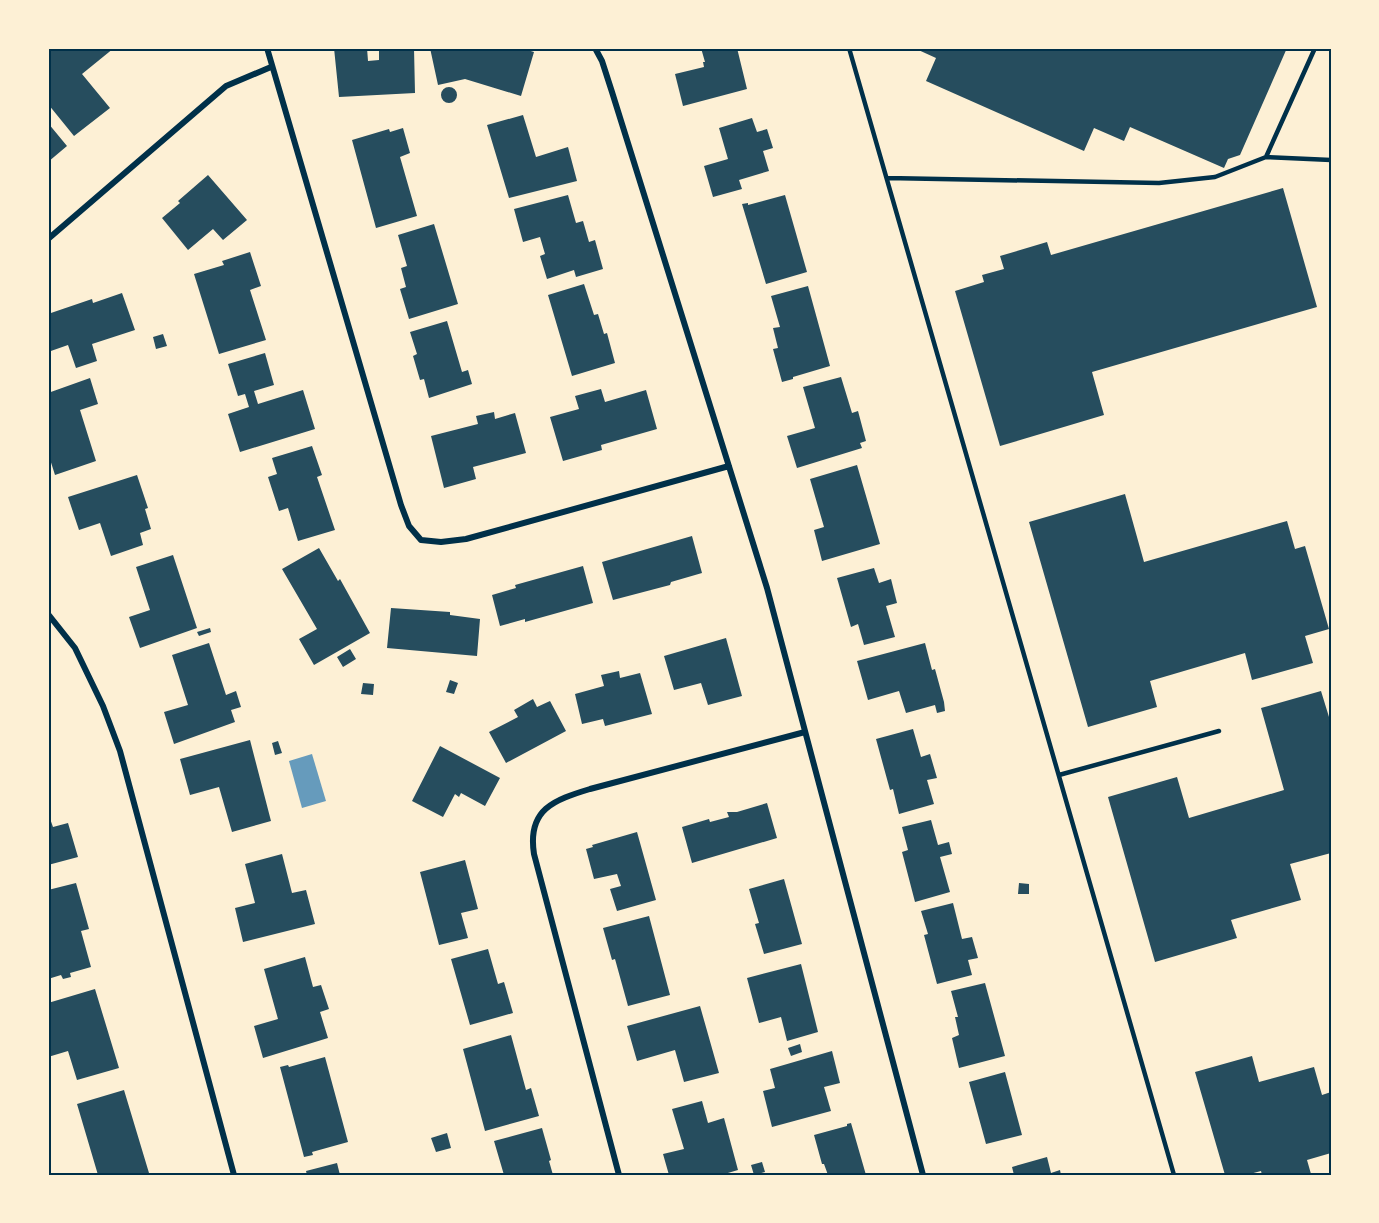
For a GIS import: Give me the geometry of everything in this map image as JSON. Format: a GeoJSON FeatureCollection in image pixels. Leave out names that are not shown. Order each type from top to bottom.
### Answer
{"type":"FeatureCollection","features":[{"type":"Feature","properties":{"kind":"street"},"geometry":{"type":"LineString","coordinates":[[267,48],[400,505],[409,526],[422,540],[441,542],[466,539],[729,466]]}},
{"type":"Feature","properties":{"kind":"street"},"geometry":{"type":"LineString","coordinates":[[595,48],[602,61],[612,92],[767,588],[922,1175]]}},
{"type":"Feature","properties":{"kind":"street"},"geometry":{"type":"LineString","coordinates":[[48,239],[226,86],[272,68]]}},
{"type":"Feature","properties":{"kind":"street"},"geometry":{"type":"LineString","coordinates":[[48,614],[75,648],[103,706],[120,751],[234,1175]]}},
{"type":"Feature","properties":{"kind":"street"},"geometry":{"type":"LineString","coordinates":[[619,1175],[534,854],[531,837],[537,819],[556,800],[573,794],[805,732]]}},
{"type":"Feature","properties":{"kind":"lane"},"geometry":{"type":"LineString","coordinates":[[849,48],[1174,1175]]}},
{"type":"Feature","properties":{"kind":"lane"},"geometry":{"type":"LineString","coordinates":[[1266,157],[1315,48]]}},
{"type":"Feature","properties":{"kind":"lane"},"geometry":{"type":"LineString","coordinates":[[887,178],[1159,183],[1215,177],[1266,157],[1331,160]]}},
{"type":"Feature","properties":{"kind":"lane"},"geometry":{"type":"LineString","coordinates":[[1059,776],[1219,731]]}},
{"type":"Feature","properties":{"kind":"water"},"geometry":{"type":"Polygon","coordinates":[[[312,754],[326,801],[302,808],[289,761],[312,754]]]}},
{"type":"Feature","properties":{"kind":"building"},"geometry":{"type":"Polygon","coordinates":[[[53,48],[114,48],[82,74],[110,108],[74,136],[48,104],[48,52],[53,48]]]}},
{"type":"Feature","properties":{"kind":"building"},"geometry":{"type":"Polygon","coordinates":[[[334,48],[367,48],[368,61],[379,60],[379,48],[414,48],[415,93],[339,97],[334,48]]]}},
{"type":"Feature","properties":{"kind":"building"},"geometry":{"type":"Polygon","coordinates":[[[430,48],[521,48],[534,52],[521,96],[465,79],[438,85],[430,48]]]}},
{"type":"Feature","properties":{"kind":"building"},"geometry":{"type":"Polygon","coordinates":[[[701,48],[737,48],[747,89],[683,106],[675,74],[704,67],[701,48]]]}},
{"type":"Feature","properties":{"kind":"building"},"geometry":{"type":"Polygon","coordinates":[[[914,48],[1287,48],[1240,155],[1228,159],[1224,168],[1130,127],[1124,141],[1094,128],[1084,151],[926,81],[936,58],[914,48]]]}},
{"type":"Feature","properties":{"kind":"building"},"geometry":{"type":"Polygon","coordinates":[[[449,87],[457,95],[449,103],[441,95],[449,87]]]}},
{"type":"Feature","properties":{"kind":"building"},"geometry":{"type":"Polygon","coordinates":[[[523,115],[536,157],[568,147],[577,181],[509,198],[487,125],[523,115]]]}},
{"type":"Feature","properties":{"kind":"building"},"geometry":{"type":"Polygon","coordinates":[[[752,118],[757,132],[767,129],[773,148],[763,151],[769,171],[739,180],[742,189],[713,197],[704,166],[728,159],[719,128],[752,118]]]}},
{"type":"Feature","properties":{"kind":"building"},"geometry":{"type":"Polygon","coordinates":[[[48,123],[67,146],[48,162],[48,123]]]}},
{"type":"Feature","properties":{"kind":"building"},"geometry":{"type":"Polygon","coordinates":[[[403,128],[410,153],[400,157],[417,216],[376,228],[352,140],[389,129],[390,132],[403,128]]]}},
{"type":"Feature","properties":{"kind":"building"},"geometry":{"type":"Polygon","coordinates":[[[208,175],[247,220],[223,240],[213,229],[188,250],[162,218],[208,175]]]}},
{"type":"Feature","properties":{"kind":"building"},"geometry":{"type":"Polygon","coordinates":[[[1283,188],[1317,307],[1092,372],[1104,415],[1000,446],[955,291],[984,282],[982,275],[1004,269],[1000,256],[1047,242],[1051,255],[1283,188]]]}},
{"type":"Feature","properties":{"kind":"building"},"geometry":{"type":"Polygon","coordinates":[[[568,195],[576,223],[583,221],[589,242],[595,240],[603,269],[576,277],[574,270],[547,279],[540,256],[545,254],[540,237],[523,242],[514,209],[568,195]]]}},
{"type":"Feature","properties":{"kind":"building"},"geometry":{"type":"Polygon","coordinates":[[[785,195],[807,272],[766,284],[742,204],[748,203],[748,205],[785,195]]]}},
{"type":"Feature","properties":{"kind":"building"},"geometry":{"type":"Polygon","coordinates":[[[434,224],[458,304],[409,319],[400,289],[406,287],[401,268],[407,266],[398,235],[434,224]]]}},
{"type":"Feature","properties":{"kind":"building"},"geometry":{"type":"Polygon","coordinates":[[[250,252],[261,286],[250,290],[266,340],[219,354],[194,274],[224,265],[222,261],[250,252]]]}},
{"type":"Feature","properties":{"kind":"building"},"geometry":{"type":"Polygon","coordinates":[[[584,284],[594,315],[598,314],[604,334],[607,333],[615,363],[572,376],[548,295],[584,284]]]}},
{"type":"Feature","properties":{"kind":"building"},"geometry":{"type":"Polygon","coordinates":[[[808,286],[830,366],[782,382],[773,349],[778,348],[773,328],[780,327],[771,296],[808,286]]]}},
{"type":"Feature","properties":{"kind":"building"},"geometry":{"type":"Polygon","coordinates":[[[122,293],[135,330],[92,344],[97,361],[76,368],[68,345],[48,352],[48,314],[92,299],[93,303],[122,293]]]}},
{"type":"Feature","properties":{"kind":"building"},"geometry":{"type":"Polygon","coordinates":[[[447,321],[462,372],[468,370],[472,384],[429,398],[424,379],[420,380],[413,356],[417,354],[410,332],[447,321]]]}},
{"type":"Feature","properties":{"kind":"building"},"geometry":{"type":"Polygon","coordinates":[[[163,334],[167,346],[156,349],[153,337],[163,334]]]}},
{"type":"Feature","properties":{"kind":"building"},"geometry":{"type":"Polygon","coordinates":[[[265,353],[274,385],[254,391],[258,404],[303,390],[315,429],[240,452],[228,414],[249,407],[245,394],[238,396],[228,364],[265,353]]]}},
{"type":"Feature","properties":{"kind":"building"},"geometry":{"type":"Polygon","coordinates":[[[841,377],[852,413],[858,411],[866,441],[860,443],[862,448],[797,468],[787,436],[815,428],[803,387],[841,377]]]}},
{"type":"Feature","properties":{"kind":"building"},"geometry":{"type":"Polygon","coordinates":[[[90,378],[98,404],[80,410],[96,461],[55,475],[48,453],[48,393],[90,378]]]}},
{"type":"Feature","properties":{"kind":"building"},"geometry":{"type":"Polygon","coordinates":[[[601,389],[605,402],[646,390],[657,429],[601,445],[602,450],[563,461],[550,417],[579,409],[575,396],[601,389]]]}},
{"type":"Feature","properties":{"kind":"building"},"geometry":{"type":"Polygon","coordinates":[[[494,412],[495,419],[515,413],[526,453],[473,467],[476,479],[444,488],[431,436],[478,424],[476,416],[494,412]]]}},
{"type":"Feature","properties":{"kind":"building"},"geometry":{"type":"Polygon","coordinates":[[[312,446],[322,475],[317,477],[335,530],[298,541],[288,508],[279,511],[268,477],[277,474],[272,458],[312,446]]]}},
{"type":"Feature","properties":{"kind":"building"},"geometry":{"type":"Polygon","coordinates":[[[857,465],[880,544],[822,561],[814,530],[824,527],[810,479],[857,465]]]}},
{"type":"Feature","properties":{"kind":"building"},"geometry":{"type":"Polygon","coordinates":[[[137,475],[148,508],[145,509],[151,529],[140,533],[143,545],[111,556],[100,523],[79,530],[68,497],[137,475]]]}},
{"type":"Feature","properties":{"kind":"building"},"geometry":{"type":"Polygon","coordinates":[[[1125,494],[1144,562],[1287,521],[1295,549],[1305,546],[1329,629],[1305,636],[1313,663],[1252,680],[1245,653],[1150,681],[1157,707],[1088,727],[1029,522],[1125,494]]]}},
{"type":"Feature","properties":{"kind":"building"},"geometry":{"type":"Polygon","coordinates":[[[692,536],[702,573],[671,582],[670,585],[613,600],[602,562],[692,536]]]}},
{"type":"Feature","properties":{"kind":"building"},"geometry":{"type":"Polygon","coordinates":[[[319,548],[338,581],[340,579],[370,633],[314,665],[299,639],[317,629],[282,569],[319,548]]]}},
{"type":"Feature","properties":{"kind":"building"},"geometry":{"type":"Polygon","coordinates":[[[173,555],[197,628],[140,648],[129,617],[150,610],[136,567],[173,555]]]}},
{"type":"Feature","properties":{"kind":"building"},"geometry":{"type":"Polygon","coordinates":[[[583,566],[593,603],[525,622],[525,619],[500,626],[492,595],[516,588],[515,585],[583,566]]]}},
{"type":"Feature","properties":{"kind":"building"},"geometry":{"type":"Polygon","coordinates":[[[874,568],[879,583],[891,579],[897,603],[886,606],[895,637],[864,645],[858,624],[851,627],[837,578],[874,568]]]}},
{"type":"Feature","properties":{"kind":"building"},"geometry":{"type":"Polygon","coordinates":[[[391,608],[450,612],[450,615],[480,619],[477,656],[387,648],[391,608]]]}},
{"type":"Feature","properties":{"kind":"building"},"geometry":{"type":"Polygon","coordinates":[[[210,628],[211,632],[199,636],[197,632],[210,628]]]}},
{"type":"Feature","properties":{"kind":"building"},"geometry":{"type":"Polygon","coordinates":[[[726,638],[742,696],[708,705],[701,683],[674,690],[664,656],[726,638]]]}},
{"type":"Feature","properties":{"kind":"building"},"geometry":{"type":"Polygon","coordinates":[[[209,643],[226,695],[236,691],[241,707],[231,710],[235,722],[174,744],[164,712],[188,705],[172,655],[209,643]]]}},
{"type":"Feature","properties":{"kind":"building"},"geometry":{"type":"Polygon","coordinates":[[[925,643],[932,670],[935,669],[945,711],[937,713],[935,705],[906,713],[899,691],[868,700],[857,661],[925,643]]]}},
{"type":"Feature","properties":{"kind":"building"},"geometry":{"type":"Polygon","coordinates":[[[350,649],[356,659],[343,667],[337,657],[350,649]]]}},
{"type":"Feature","properties":{"kind":"building"},"geometry":{"type":"Polygon","coordinates":[[[619,671],[620,678],[640,673],[652,714],[605,726],[603,719],[582,724],[575,694],[604,686],[601,675],[619,671]]]}},
{"type":"Feature","properties":{"kind":"building"},"geometry":{"type":"Polygon","coordinates":[[[450,680],[458,683],[454,694],[446,692],[450,680]]]}},
{"type":"Feature","properties":{"kind":"building"},"geometry":{"type":"Polygon","coordinates":[[[363,683],[374,684],[373,695],[361,694],[363,683]]]}},
{"type":"Feature","properties":{"kind":"building"},"geometry":{"type":"Polygon","coordinates":[[[1321,691],[1329,717],[1331,717],[1331,853],[1290,864],[1301,900],[1231,920],[1237,938],[1155,962],[1108,797],[1177,777],[1189,818],[1284,790],[1261,708],[1321,691]]]}},
{"type":"Feature","properties":{"kind":"building"},"geometry":{"type":"Polygon","coordinates":[[[533,699],[537,707],[550,701],[566,731],[506,763],[489,732],[518,717],[514,710],[533,699]]]}},
{"type":"Feature","properties":{"kind":"building"},"geometry":{"type":"Polygon","coordinates":[[[913,729],[921,757],[930,754],[937,778],[927,780],[934,804],[899,814],[876,739],[913,729]]]}},
{"type":"Feature","properties":{"kind":"building"},"geometry":{"type":"Polygon","coordinates":[[[250,740],[271,821],[232,832],[219,787],[190,795],[180,759],[250,740]]]}},
{"type":"Feature","properties":{"kind":"building"},"geometry":{"type":"Polygon","coordinates":[[[278,741],[282,753],[275,755],[272,743],[278,741]]]}},
{"type":"Feature","properties":{"kind":"building"},"geometry":{"type":"Polygon","coordinates":[[[440,746],[500,778],[485,806],[461,793],[459,797],[455,794],[443,817],[412,801],[440,746]]]}},
{"type":"Feature","properties":{"kind":"building"},"geometry":{"type":"Polygon","coordinates":[[[767,803],[777,838],[692,863],[682,827],[709,819],[710,822],[729,817],[727,812],[737,812],[767,803]]]}},
{"type":"Feature","properties":{"kind":"building"},"geometry":{"type":"Polygon","coordinates":[[[48,813],[53,827],[68,823],[78,857],[48,865],[48,813]]]}},
{"type":"Feature","properties":{"kind":"building"},"geometry":{"type":"Polygon","coordinates":[[[931,820],[938,845],[949,842],[952,854],[940,857],[950,892],[915,902],[902,852],[908,850],[902,827],[931,820]]]}},
{"type":"Feature","properties":{"kind":"building"},"geometry":{"type":"Polygon","coordinates":[[[637,832],[656,900],[617,911],[610,889],[621,886],[617,874],[594,879],[586,849],[593,847],[592,845],[637,832]]]}},
{"type":"Feature","properties":{"kind":"building"},"geometry":{"type":"Polygon","coordinates":[[[282,854],[292,893],[306,890],[315,924],[243,942],[235,908],[255,903],[245,864],[282,854]]]}},
{"type":"Feature","properties":{"kind":"building"},"geometry":{"type":"Polygon","coordinates":[[[465,860],[478,909],[461,913],[468,938],[439,945],[420,872],[465,860]]]}},
{"type":"Feature","properties":{"kind":"building"},"geometry":{"type":"Polygon","coordinates":[[[784,879],[802,944],[764,954],[755,924],[759,923],[749,889],[784,879]]]}},
{"type":"Feature","properties":{"kind":"building"},"geometry":{"type":"Polygon","coordinates":[[[76,883],[89,929],[81,931],[91,967],[70,973],[71,977],[63,979],[61,975],[48,979],[48,890],[76,883]]]}},
{"type":"Feature","properties":{"kind":"building"},"geometry":{"type":"Polygon","coordinates":[[[1019,883],[1029,884],[1029,894],[1018,894],[1019,883]]]}},
{"type":"Feature","properties":{"kind":"building"},"geometry":{"type":"Polygon","coordinates":[[[953,903],[962,939],[972,937],[978,958],[968,960],[972,975],[937,984],[924,935],[928,934],[921,911],[953,903]]]}},
{"type":"Feature","properties":{"kind":"building"},"geometry":{"type":"Polygon","coordinates":[[[649,916],[670,995],[628,1006],[615,959],[612,960],[603,928],[649,916]]]}},
{"type":"Feature","properties":{"kind":"building"},"geometry":{"type":"Polygon","coordinates":[[[488,949],[498,984],[504,982],[513,1013],[470,1025],[451,959],[488,949]]]}},
{"type":"Feature","properties":{"kind":"building"},"geometry":{"type":"Polygon","coordinates":[[[305,957],[313,987],[321,985],[329,1009],[320,1012],[328,1038],[263,1058],[254,1026],[278,1019],[264,969],[305,957]]]}},
{"type":"Feature","properties":{"kind":"building"},"geometry":{"type":"Polygon","coordinates":[[[801,964],[818,1032],[787,1041],[781,1017],[759,1023],[747,978],[801,964]]]}},
{"type":"Feature","properties":{"kind":"building"},"geometry":{"type":"Polygon","coordinates":[[[985,983],[1005,1056],[959,1068],[952,1038],[959,1035],[955,1017],[958,1017],[951,991],[985,983]]]}},
{"type":"Feature","properties":{"kind":"building"},"geometry":{"type":"Polygon","coordinates":[[[95,989],[119,1068],[77,1080],[68,1051],[48,1057],[48,1003],[95,989]]]}},
{"type":"Feature","properties":{"kind":"building"},"geometry":{"type":"Polygon","coordinates":[[[700,1006],[719,1073],[684,1082],[675,1050],[637,1061],[627,1026],[700,1006]]]}},
{"type":"Feature","properties":{"kind":"building"},"geometry":{"type":"Polygon","coordinates":[[[511,1035],[526,1090],[531,1088],[539,1116],[485,1131],[463,1049],[511,1035]]]}},
{"type":"Feature","properties":{"kind":"building"},"geometry":{"type":"Polygon","coordinates":[[[800,1044],[802,1052],[791,1056],[788,1048],[800,1044]]]}},
{"type":"Feature","properties":{"kind":"building"},"geometry":{"type":"Polygon","coordinates":[[[832,1051],[840,1083],[824,1087],[831,1111],[772,1127],[763,1091],[775,1088],[770,1069],[832,1051]]]}},
{"type":"Feature","properties":{"kind":"building"},"geometry":{"type":"Polygon","coordinates":[[[1252,1056],[1259,1082],[1314,1067],[1322,1095],[1331,1092],[1331,1153],[1307,1160],[1311,1174],[1262,1175],[1261,1171],[1246,1175],[1225,1175],[1195,1072],[1252,1056]]]}},
{"type":"Feature","properties":{"kind":"building"},"geometry":{"type":"Polygon","coordinates":[[[325,1057],[348,1142],[312,1152],[313,1155],[304,1157],[280,1067],[288,1065],[289,1067],[325,1057]]]}},
{"type":"Feature","properties":{"kind":"building"},"geometry":{"type":"Polygon","coordinates":[[[1005,1072],[1022,1135],[986,1144],[969,1082],[1005,1072]]]}},
{"type":"Feature","properties":{"kind":"building"},"geometry":{"type":"Polygon","coordinates":[[[124,1090],[149,1173],[98,1175],[77,1104],[124,1090]]]}},
{"type":"Feature","properties":{"kind":"building"},"geometry":{"type":"Polygon","coordinates":[[[702,1101],[708,1123],[724,1118],[738,1170],[721,1175],[669,1175],[663,1154],[684,1149],[672,1109],[702,1101]]]}},
{"type":"Feature","properties":{"kind":"building"},"geometry":{"type":"Polygon","coordinates":[[[851,1123],[866,1175],[828,1175],[822,1164],[814,1135],[851,1123]]]}},
{"type":"Feature","properties":{"kind":"building"},"geometry":{"type":"Polygon","coordinates":[[[542,1128],[553,1175],[504,1175],[494,1141],[542,1128]]]}},
{"type":"Feature","properties":{"kind":"building"},"geometry":{"type":"Polygon","coordinates":[[[447,1133],[451,1148],[436,1152],[431,1138],[447,1133]]]}},
{"type":"Feature","properties":{"kind":"building"},"geometry":{"type":"Polygon","coordinates":[[[1047,1157],[1051,1173],[1060,1170],[1061,1175],[1014,1175],[1012,1167],[1047,1157]]]}},
{"type":"Feature","properties":{"kind":"building"},"geometry":{"type":"Polygon","coordinates":[[[762,1162],[765,1172],[754,1175],[751,1165],[762,1162]]]}},
{"type":"Feature","properties":{"kind":"building"},"geometry":{"type":"Polygon","coordinates":[[[337,1163],[340,1175],[307,1175],[306,1171],[337,1163]]]}}]}
